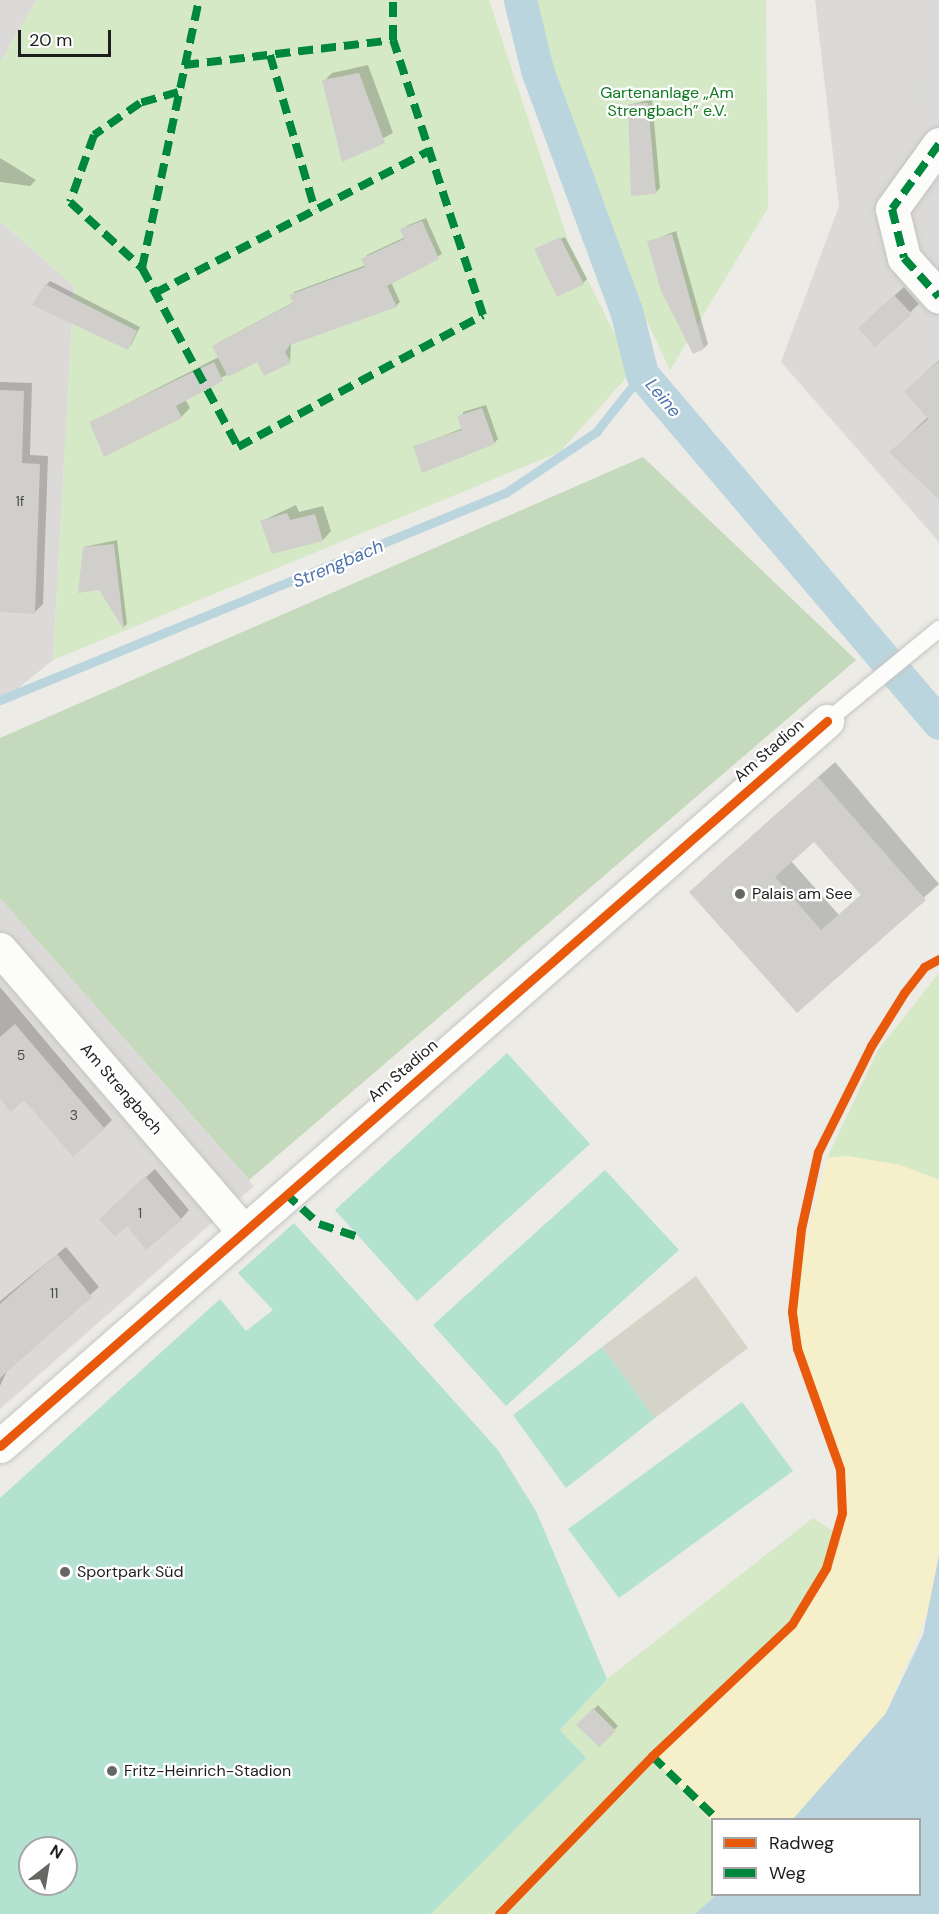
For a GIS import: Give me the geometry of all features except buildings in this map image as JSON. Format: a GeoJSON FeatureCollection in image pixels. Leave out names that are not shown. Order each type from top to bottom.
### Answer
{"type":"FeatureCollection","features":[{"type":"Feature","properties":{"kind":"street"},"geometry":{"type":"LineString","coordinates":[[939,144],[892,209],[904,258],[939,297]]}},
{"type":"Feature","properties":{"kind":"street","name":"Am Stadion"},"geometry":{"type":"LineString","coordinates":[[0,1446],[827,721]]}},
{"type":"Feature","properties":{"kind":"street","name":"Am Strengbach"},"geometry":{"type":"LineString","coordinates":[[0,949],[243,1231]]}},
{"type":"Feature","properties":{"kind":"lane"},"geometry":{"type":"LineString","coordinates":[[827,721],[939,629]]}},
{"type":"Feature","properties":{"kind":"shaded area"},"geometry":{"type":"Polygon","coordinates":[[[0,0],[37,0],[0,62],[0,0]]]}},
{"type":"Feature","properties":{"kind":"shaded area"},"geometry":{"type":"Polygon","coordinates":[[[815,0],[939,0],[939,542],[781,362],[839,206],[815,0]]]}},
{"type":"Feature","properties":{"kind":"shaded area"},"geometry":{"type":"Polygon","coordinates":[[[939,70],[939,97],[929,106],[916,90],[939,70]]]}},
{"type":"Feature","properties":{"kind":"shaded area"},"geometry":{"type":"Polygon","coordinates":[[[0,221],[74,286],[53,660],[0,703],[0,221]]]}},
{"type":"Feature","properties":{"kind":"shaded area"},"geometry":{"type":"Polygon","coordinates":[[[0,898],[254,1186],[0,1409],[0,898]]]}},
{"type":"Feature","properties":{"kind":"shaded area"},"geometry":{"type":"Polygon","coordinates":[[[696,1276],[748,1348],[655,1418],[602,1347],[696,1276]]]}},
{"type":"Feature","properties":{"kind":"green space"},"geometry":{"type":"Polygon","coordinates":[[[37,0],[489,0],[569,243],[633,370],[560,452],[53,660],[74,286],[0,221],[0,62],[37,0]]]}},
{"type":"Feature","properties":{"kind":"green space","name":"Gartenanlage „Am Strengbach” e.V."},"geometry":{"type":"Polygon","coordinates":[[[534,0],[766,0],[768,208],[670,370],[607,237],[532,19],[534,0]]]}},
{"type":"Feature","properties":{"kind":"green space"},"geometry":{"type":"Polygon","coordinates":[[[643,457],[856,660],[249,1180],[0,898],[0,738],[643,457]]]}},
{"type":"Feature","properties":{"kind":"green space"},"geometry":{"type":"Polygon","coordinates":[[[939,973],[939,1180],[900,1165],[847,1156],[827,1158],[878,1050],[939,973]]]}},
{"type":"Feature","properties":{"kind":"green space"},"geometry":{"type":"Polygon","coordinates":[[[507,1053],[590,1144],[417,1301],[335,1210],[507,1053]]]}},
{"type":"Feature","properties":{"kind":"green space"},"geometry":{"type":"Polygon","coordinates":[[[605,1170],[679,1250],[506,1406],[433,1325],[605,1170]]]}},
{"type":"Feature","properties":{"kind":"green space"},"geometry":{"type":"Polygon","coordinates":[[[294,1223],[498,1450],[536,1511],[607,1679],[560,1730],[586,1758],[431,1914],[0,1914],[0,1498],[220,1299],[246,1331],[273,1310],[238,1273],[294,1223]]]}},
{"type":"Feature","properties":{"kind":"green space"},"geometry":{"type":"Polygon","coordinates":[[[602,1347],[655,1418],[566,1488],[513,1415],[602,1347]]]}},
{"type":"Feature","properties":{"kind":"green space"},"geometry":{"type":"Polygon","coordinates":[[[742,1402],[793,1471],[619,1598],[568,1529],[742,1402]]]}},
{"type":"Feature","properties":{"kind":"green space"},"geometry":{"type":"Polygon","coordinates":[[[813,1518],[836,1533],[826,1568],[793,1622],[652,1756],[711,1821],[711,1896],[715,1896],[695,1914],[431,1914],[585,1758],[560,1730],[607,1679],[813,1518]]]}},
{"type":"Feature","properties":{"kind":"sand"},"geometry":{"type":"Polygon","coordinates":[[[847,1156],[900,1165],[939,1180],[939,1555],[927,1614],[886,1713],[794,1818],[711,1818],[711,1821],[652,1756],[792,1624],[826,1568],[842,1513],[840,1469],[797,1348],[792,1311],[796,1275],[827,1158],[847,1156]]]}},
{"type":"Feature","properties":{"kind":"water"},"geometry":{"type":"Polygon","coordinates":[[[939,1555],[939,1914],[695,1914],[715,1896],[921,1896],[921,1818],[794,1818],[886,1713],[923,1635],[939,1555]]]}},
{"type":"Feature","properties":{"kind":"waterway","name":"Leine"},"geometry":{"type":"LineString","coordinates":[[520,0],[537,70],[626,310],[642,374],[939,723]]}},
{"type":"Feature","properties":{"kind":"waterway","name":"Strengbach"},"geometry":{"type":"LineString","coordinates":[[0,700],[505,493],[596,432],[642,374]]}},
{"type":"Feature","properties":{"kind":"marked path"},"geometry":{"type":"LineString","coordinates":[[142,268],[199,0]]}},
{"type":"Feature","properties":{"kind":"marked path"},"geometry":{"type":"LineString","coordinates":[[184,65],[393,40],[393,0]]}},
{"type":"Feature","properties":{"kind":"marked path"},"geometry":{"type":"LineString","coordinates":[[178,92],[140,103],[94,135],[70,202],[142,268],[238,447],[483,315],[393,40]]}},
{"type":"Feature","properties":{"kind":"marked path"},"geometry":{"type":"LineString","coordinates":[[270,55],[315,210]]}},
{"type":"Feature","properties":{"kind":"marked path"},"geometry":{"type":"LineString","coordinates":[[939,144],[892,209],[904,258],[939,297]]}},
{"type":"Feature","properties":{"kind":"marked path"},"geometry":{"type":"LineString","coordinates":[[155,293],[429,151]]}},
{"type":"Feature","properties":{"kind":"marked path"},"geometry":{"type":"LineString","coordinates":[[285,1193],[319,1224],[361,1238]]}},
{"type":"Feature","properties":{"kind":"marked path"},"geometry":{"type":"LineString","coordinates":[[652,1756],[716,1818]]}},
{"type":"Feature","properties":{"kind":"cycle path"},"geometry":{"type":"LineString","coordinates":[[0,1446],[827,721]]}},
{"type":"Feature","properties":{"kind":"cycle path"},"geometry":{"type":"LineString","coordinates":[[499,1914],[652,1756],[792,1624],[826,1568],[842,1513],[840,1469],[797,1348],[792,1311],[801,1229],[818,1152],[871,1046],[904,993],[924,967],[939,959]]}},
{"type":"Feature","properties":{"kind":"place","name":"Palais am See"},"geometry":{"type":"Point","coordinates":[740,894]}},
{"type":"Feature","properties":{"kind":"place","name":"Sportpark Süd"},"geometry":{"type":"Point","coordinates":[65,1572]}},
{"type":"Feature","properties":{"kind":"place","name":"Fritz-Heinrich-Stadion"},"geometry":{"type":"Point","coordinates":[112,1771]}}]}
